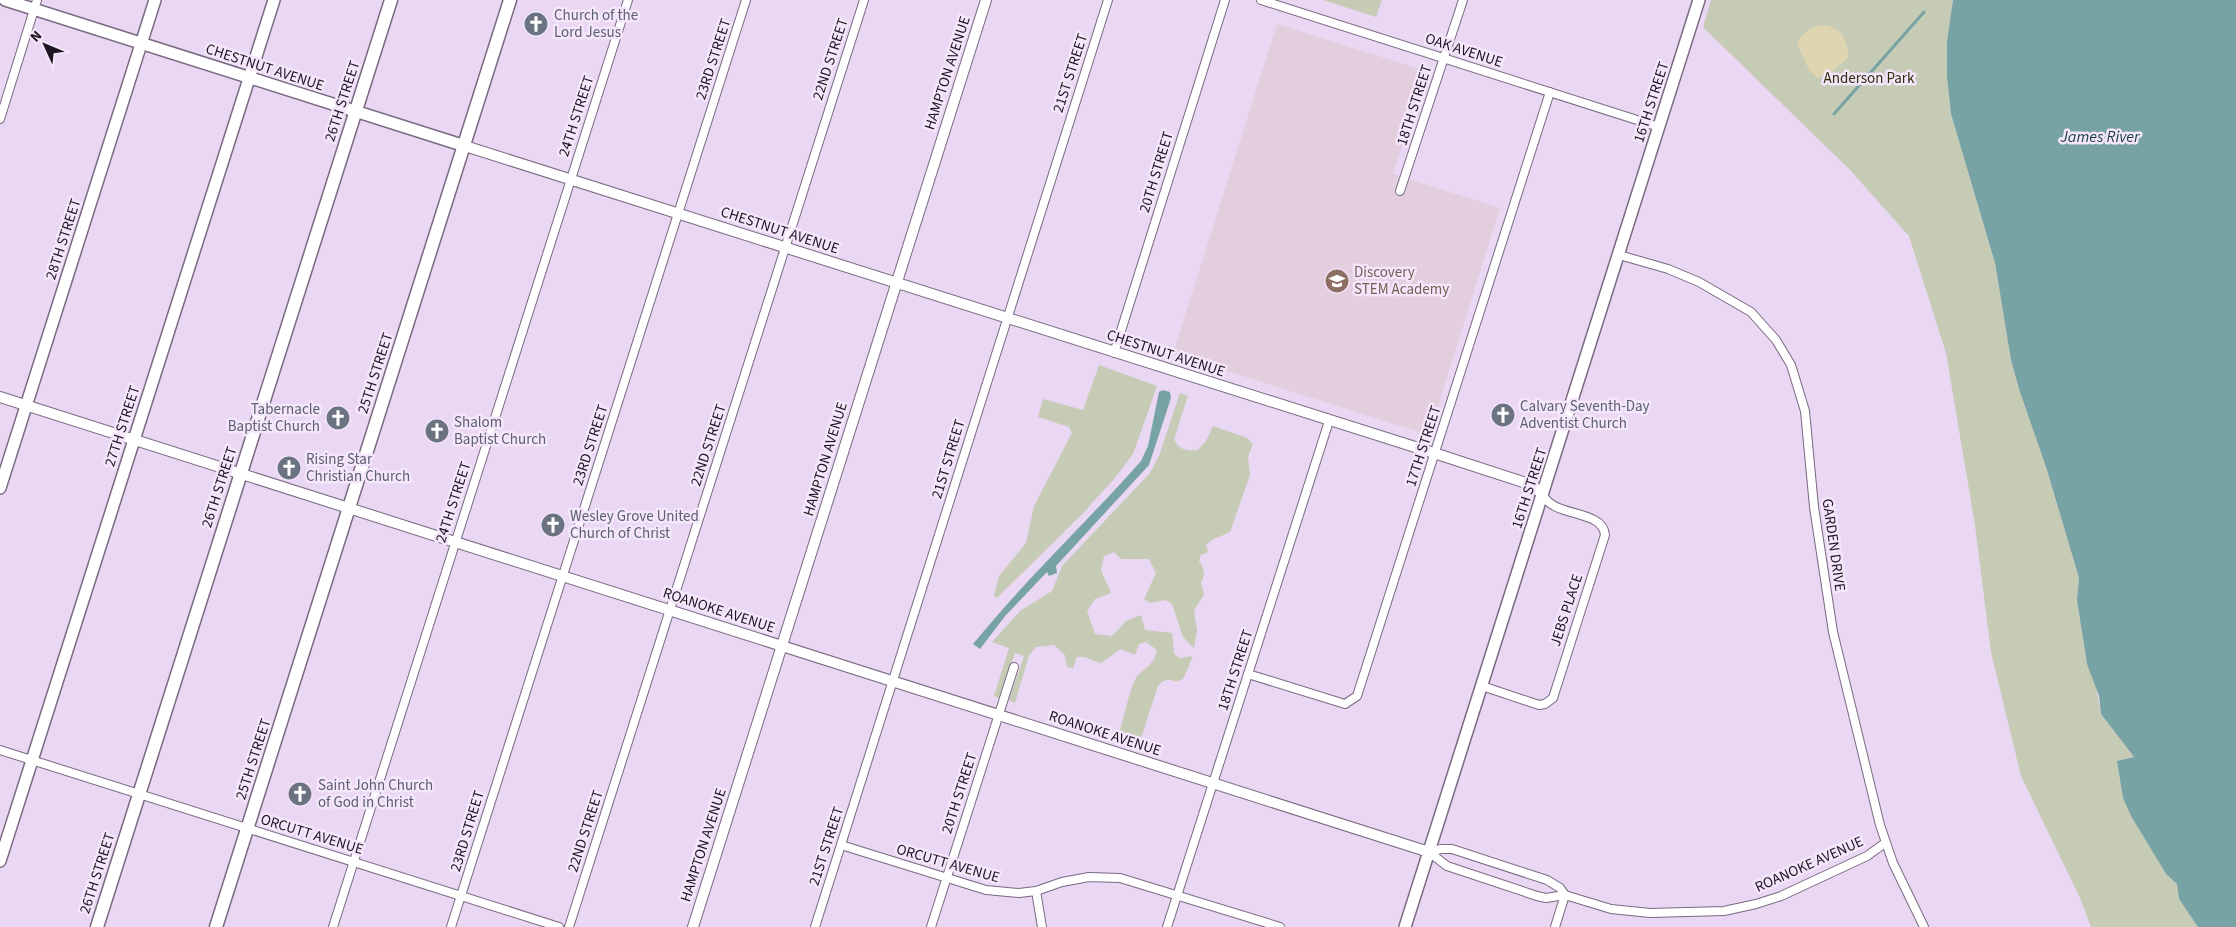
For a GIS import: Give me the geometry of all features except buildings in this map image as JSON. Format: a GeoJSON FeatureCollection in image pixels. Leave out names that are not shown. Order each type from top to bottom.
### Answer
{"type":"FeatureCollection","features":[{"type":"Feature","properties":{"kind":"main road","name":"CHESTNUT AVENUE"},"geometry":{"type":"LineString","coordinates":[[5,0],[36,5],[142,43],[465,146]]}},
{"type":"Feature","properties":{"kind":"main road","name":"28TH STREET"},"geometry":{"type":"LineString","coordinates":[[0,488],[155,0]]}},
{"type":"Feature","properties":{"kind":"main road","name":"27TH STREET"},"geometry":{"type":"LineString","coordinates":[[0,861],[274,0]]}},
{"type":"Feature","properties":{"kind":"main road","name":"26TH STREET"},"geometry":{"type":"LineString","coordinates":[[96,927],[391,0]]}},
{"type":"Feature","properties":{"kind":"main road","name":"25TH STREET"},"geometry":{"type":"LineString","coordinates":[[216,927],[510,0]]}},
{"type":"Feature","properties":{"kind":"main road","name":"16TH STREET"},"geometry":{"type":"LineString","coordinates":[[1405,927],[1699,0]]}},
{"type":"Feature","properties":{"kind":"street","name":"24TH STREET"},"geometry":{"type":"LineString","coordinates":[[333,927],[628,0]]}},
{"type":"Feature","properties":{"kind":"street","name":"23RD STREET"},"geometry":{"type":"LineString","coordinates":[[452,927],[562,575],[746,0]]}},
{"type":"Feature","properties":{"kind":"street","name":"22ND STREET"},"geometry":{"type":"LineString","coordinates":[[568,927],[864,0]]}},
{"type":"Feature","properties":{"kind":"street","name":"HAMPTON AVENUE"},"geometry":{"type":"LineString","coordinates":[[693,927],[986,0]]}},
{"type":"Feature","properties":{"kind":"street","name":"21ST STREET"},"geometry":{"type":"LineString","coordinates":[[815,927],[1108,0]]}},
{"type":"Feature","properties":{"kind":"street","name":"20TH STREET"},"geometry":{"type":"LineString","coordinates":[[1114,353],[1225,0]]}},
{"type":"Feature","properties":{"kind":"street","name":"OAK AVENUE"},"geometry":{"type":"LineString","coordinates":[[1261,0],[1659,127]]}},
{"type":"Feature","properties":{"kind":"street","name":"18TH STREET"},"geometry":{"type":"LineString","coordinates":[[1400,190],[1463,0]]}},
{"type":"Feature","properties":{"kind":"street"},"geometry":{"type":"LineString","coordinates":[[0,119],[36,5]]}},
{"type":"Feature","properties":{"kind":"street","name":"17TH STREET"},"geometry":{"type":"LineString","coordinates":[[1248,674],[1345,704],[1354,704],[1550,92]]}},
{"type":"Feature","properties":{"kind":"street","name":"CHESTNUT AVENUE"},"geometry":{"type":"LineString","coordinates":[[465,146],[1532,485],[1543,495]]}},
{"type":"Feature","properties":{"kind":"street","name":"GARDEN DRIVE"},"geometry":{"type":"LineString","coordinates":[[1619,255],[1668,269],[1698,282],[1751,312],[1776,340],[1791,365],[1805,411],[1814,507],[1833,632],[1885,843],[1924,927]]}},
{"type":"Feature","properties":{"kind":"street","name":"ROANOKE AVENUE"},"geometry":{"type":"LineString","coordinates":[[0,397],[1429,852],[1448,866],[1537,896],[1546,898],[1566,895],[1611,908],[1650,913],[1724,911],[1756,904],[1780,896],[1866,856],[1885,843]]}},
{"type":"Feature","properties":{"kind":"street","name":"18TH STREET"},"geometry":{"type":"LineString","coordinates":[[1167,927],[1329,421]]}},
{"type":"Feature","properties":{"kind":"street","name":"JEBS PLACE"},"geometry":{"type":"LineString","coordinates":[[1482,686],[1539,705],[1549,702],[1552,698],[1605,535],[1603,525],[1598,521],[1550,505],[1543,495]]}},
{"type":"Feature","properties":{"kind":"street","name":"20TH STREET"},"geometry":{"type":"LineString","coordinates":[[931,927],[1014,667]]}},
{"type":"Feature","properties":{"kind":"street","name":"ORCUTT AVENUE"},"geometry":{"type":"LineString","coordinates":[[0,750],[559,927]]}},
{"type":"Feature","properties":{"kind":"street","name":"ORCUTT AVENUE"},"geometry":{"type":"LineString","coordinates":[[841,845],[986,890],[1003,893],[1036,891],[1072,880],[1103,876],[1134,880],[1280,927]]}},
{"type":"Feature","properties":{"kind":"street","name":"ROANOKE AVENUE"},"geometry":{"type":"LineString","coordinates":[[1429,852],[1452,849],[1547,880],[1560,888],[1566,895]]}},
{"type":"Feature","properties":{"kind":"street"},"geometry":{"type":"LineString","coordinates":[[1036,891],[1042,927]]}},
{"type":"Feature","properties":{"kind":"street"},"geometry":{"type":"LineString","coordinates":[[1555,927],[1566,895]]}},
{"type":"Feature","properties":{"kind":"shaded area","name":"Discovery STEM Academy"},"geometry":{"type":"Polygon","coordinates":[[[1277,24],[1426,71],[1393,174],[1500,208],[1429,435],[1173,354],[1277,24]]]}},
{"type":"Feature","properties":{"kind":"green space"},"geometry":{"type":"Polygon","coordinates":[[[1323,0],[1382,0],[1376,17],[1323,0]]]}},
{"type":"Feature","properties":{"kind":"green space","name":"Anderson Park"},"geometry":{"type":"Polygon","coordinates":[[[1711,0],[1953,0],[1947,41],[1947,77],[1951,114],[1995,263],[2011,360],[2019,389],[2047,470],[2079,578],[2077,600],[2087,664],[2094,678],[2101,714],[2134,757],[2117,761],[2123,798],[2131,816],[2166,874],[2177,884],[2179,899],[2198,927],[2091,927],[2080,898],[2021,776],[1991,652],[1975,525],[1946,353],[1909,236],[1850,170],[1703,27],[1711,0]]]}},
{"type":"Feature","properties":{"kind":"green space"},"geometry":{"type":"Polygon","coordinates":[[[1099,365],[1157,386],[1133,454],[1115,478],[1083,513],[997,598],[994,596],[999,576],[1026,543],[1034,506],[1072,433],[1069,427],[1038,417],[1043,399],[1083,410],[1099,365]]]}},
{"type":"Feature","properties":{"kind":"green space"},"geometry":{"type":"Polygon","coordinates":[[[1180,393],[1188,396],[1174,439],[1180,448],[1198,450],[1206,441],[1213,426],[1247,438],[1253,444],[1248,457],[1250,475],[1230,532],[1212,540],[1206,545],[1208,552],[1201,555],[1199,561],[1204,572],[1201,582],[1204,595],[1194,610],[1197,631],[1194,648],[1183,637],[1172,604],[1166,600],[1150,603],[1144,599],[1156,573],[1149,559],[1121,559],[1114,552],[1104,556],[1101,570],[1111,593],[1095,599],[1087,611],[1095,634],[1112,636],[1126,621],[1141,615],[1145,630],[1172,633],[1174,654],[1180,658],[1193,656],[1183,679],[1176,682],[1166,680],[1158,686],[1140,741],[1119,735],[1134,682],[1139,674],[1152,663],[1156,655],[1157,650],[1146,642],[1139,644],[1135,655],[1121,649],[1101,663],[1084,657],[1077,657],[1073,668],[1067,667],[1065,655],[1054,645],[1036,647],[1029,655],[1015,703],[1009,700],[1024,656],[1015,653],[999,698],[994,696],[1009,648],[992,642],[1020,611],[1052,591],[1062,566],[1150,473],[1159,456],[1180,393]]]}},
{"type":"Feature","properties":{"kind":"sand"},"geometry":{"type":"Polygon","coordinates":[[[1820,25],[1833,28],[1842,35],[1847,45],[1848,58],[1831,72],[1818,78],[1809,70],[1797,43],[1806,31],[1820,25]]]}},
{"type":"Feature","properties":{"kind":"water","name":"James River"},"geometry":{"type":"Polygon","coordinates":[[[1953,0],[2236,0],[2236,927],[2198,927],[2179,899],[2177,884],[2166,874],[2131,816],[2123,798],[2117,761],[2134,757],[2101,714],[2099,696],[2087,664],[2077,600],[2079,578],[2047,470],[2011,360],[1995,263],[1951,114],[1947,77],[1947,41],[1953,0]]]}},
{"type":"Feature","properties":{"kind":"water"},"geometry":{"type":"Polygon","coordinates":[[[1163,390],[1170,392],[1171,398],[1149,465],[1056,566],[1057,573],[1049,576],[1047,572],[1006,615],[980,649],[973,644],[1013,597],[1141,461],[1148,446],[1159,392],[1163,390]]]}},
{"type":"Feature","properties":{"kind":"waterway"},"geometry":{"type":"LineString","coordinates":[[1834,114],[1924,12]]}},
{"type":"Feature","properties":{"kind":"place","name":"Church of the Lord Jesus"},"geometry":{"type":"Point","coordinates":[536,24]}},
{"type":"Feature","properties":{"kind":"place","name":"Discovery STEM Academy"},"geometry":{"type":"Point","coordinates":[1337,281]}},
{"type":"Feature","properties":{"kind":"place","name":"Calvary Seventh-Day Adventist Church"},"geometry":{"type":"Point","coordinates":[1503,415]}},
{"type":"Feature","properties":{"kind":"place","name":"Tabernacle Baptist Church"},"geometry":{"type":"Point","coordinates":[338,418]}},
{"type":"Feature","properties":{"kind":"place","name":"Shalom Baptist Church"},"geometry":{"type":"Point","coordinates":[437,431]}},
{"type":"Feature","properties":{"kind":"place","name":"Rising Star Christian Church"},"geometry":{"type":"Point","coordinates":[289,468]}},
{"type":"Feature","properties":{"kind":"place","name":"Wesley Grove United Church of Christ"},"geometry":{"type":"Point","coordinates":[553,525]}},
{"type":"Feature","properties":{"kind":"place","name":"Saint John Church of God in Christ"},"geometry":{"type":"Point","coordinates":[300,794]}}]}
